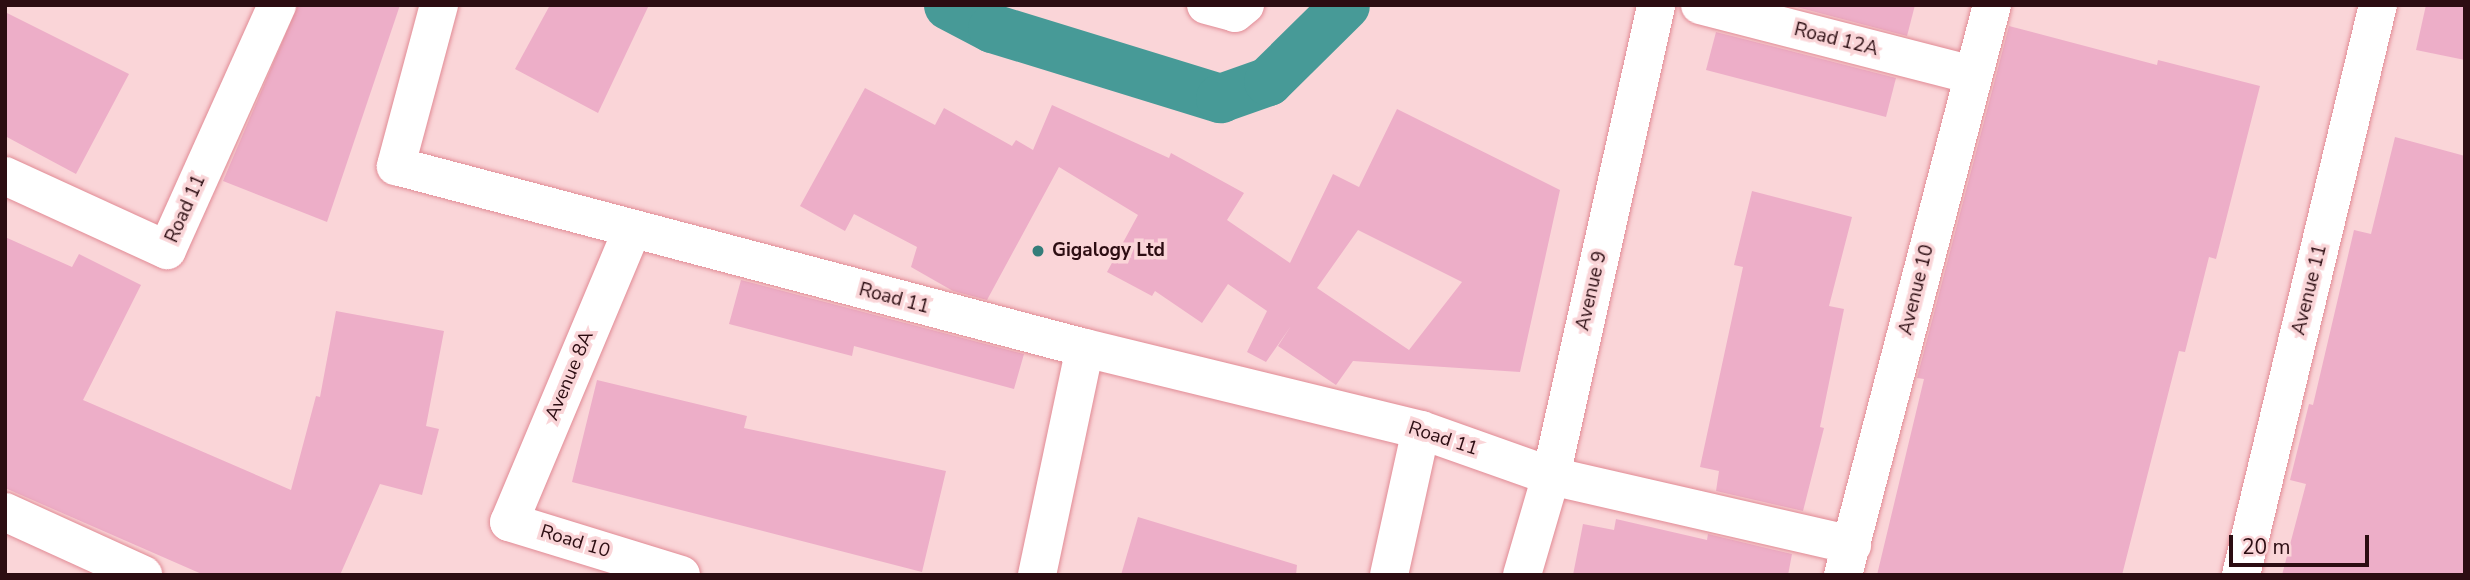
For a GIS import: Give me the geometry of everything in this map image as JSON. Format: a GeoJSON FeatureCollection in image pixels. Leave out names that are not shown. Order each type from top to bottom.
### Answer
{"type":"FeatureCollection","features":[{"type":"Feature","properties":{"kind":"street","name":"Road 11"},"geometry":{"type":"LineString","coordinates":[[5,176],[167,250],[278,5]]}},
{"type":"Feature","properties":{"kind":"street","name":"Road 11"},"geometry":{"type":"LineString","coordinates":[[439,5],[396,166],[1085,348],[1420,430],[1551,476],[1847,560]]}},
{"type":"Feature","properties":{"kind":"street"},"geometry":{"type":"LineString","coordinates":[[1206,5],[1234,13],[1245,5]]}},
{"type":"Feature","properties":{"kind":"street","name":"Avenue 9"},"geometry":{"type":"LineString","coordinates":[[1522,575],[1551,476],[1656,5]]}},
{"type":"Feature","properties":{"kind":"street","name":"Road 12A"},"geometry":{"type":"LineString","coordinates":[[1700,5],[1972,75]]}},
{"type":"Feature","properties":{"kind":"street","name":"Avenue 10"},"geometry":{"type":"LineString","coordinates":[[1847,560],[1992,5]]}},
{"type":"Feature","properties":{"kind":"street","name":"Avenue 11"},"geometry":{"type":"LineString","coordinates":[[2241,575],[2378,5]]}},
{"type":"Feature","properties":{"kind":"street","name":"Avenue 8A"},"geometry":{"type":"LineString","coordinates":[[509,522],[632,230]]}},
{"type":"Feature","properties":{"kind":"street"},"geometry":{"type":"LineString","coordinates":[[1037,575],[1085,348]]}},
{"type":"Feature","properties":{"kind":"street"},"geometry":{"type":"LineString","coordinates":[[1389,575],[1420,430]]}},
{"type":"Feature","properties":{"kind":"street"},"geometry":{"type":"LineString","coordinates":[[5,512],[144,575]]}},
{"type":"Feature","properties":{"kind":"street","name":"Road 10"},"geometry":{"type":"LineString","coordinates":[[509,522],[681,575]]}},
{"type":"Feature","properties":{"kind":"building"},"geometry":{"type":"Polygon","coordinates":[[[298,5],[400,5],[327,222],[223,181],[298,5]]]}},
{"type":"Feature","properties":{"kind":"building"},"geometry":{"type":"Polygon","coordinates":[[[550,5],[649,5],[598,113],[515,69],[550,5]]]}},
{"type":"Feature","properties":{"kind":"building"},"geometry":{"type":"Polygon","coordinates":[[[1789,5],[1915,5],[1907,36],[1789,5]]]}},
{"type":"Feature","properties":{"kind":"building"},"geometry":{"type":"Polygon","coordinates":[[[2426,5],[2465,5],[2465,60],[2416,50],[2426,5]]]}},
{"type":"Feature","properties":{"kind":"building"},"geometry":{"type":"Polygon","coordinates":[[[5,12],[129,74],[76,174],[5,136],[5,12]]]}},
{"type":"Feature","properties":{"kind":"building"},"geometry":{"type":"Polygon","coordinates":[[[2009,26],[2157,65],[2158,60],[2260,86],[2216,259],[2209,257],[2185,352],[2179,351],[2122,575],[1877,575],[1924,379],[1917,378],[2009,26]]]}},
{"type":"Feature","properties":{"kind":"building"},"geometry":{"type":"Polygon","coordinates":[[[1716,32],[1896,78],[1886,117],[1706,70],[1716,32]]]}},
{"type":"Feature","properties":{"kind":"building"},"geometry":{"type":"Polygon","coordinates":[[[865,88],[935,125],[944,108],[1012,146],[1016,140],[1033,150],[1052,105],[1169,158],[1171,153],[1244,193],[1227,220],[1290,263],[1333,174],[1359,187],[1397,109],[1560,190],[1520,372],[1353,361],[1336,385],[1278,346],[1291,326],[1266,362],[1247,352],[1267,311],[1228,284],[1202,323],[1155,291],[1152,296],[1107,272],[1138,215],[1059,167],[987,300],[953,291],[911,267],[917,247],[854,214],[845,231],[800,206],[865,88]],[[1358,230],[1317,288],[1409,350],[1462,282],[1358,230]]]}},
{"type":"Feature","properties":{"kind":"building"},"geometry":{"type":"Polygon","coordinates":[[[2395,137],[2465,156],[2465,575],[2282,575],[2306,484],[2290,480],[2309,404],[2313,405],[2354,230],[2371,234],[2395,137]]]}},
{"type":"Feature","properties":{"kind":"building"},"geometry":{"type":"Polygon","coordinates":[[[1752,191],[1852,217],[1829,306],[1844,309],[1820,427],[1824,428],[1803,511],[1716,491],[1719,471],[1700,467],[1743,267],[1734,265],[1752,191]]]}},
{"type":"Feature","properties":{"kind":"building"},"geometry":{"type":"Polygon","coordinates":[[[5,237],[72,267],[79,254],[141,285],[83,400],[291,490],[316,396],[320,397],[336,311],[444,331],[426,426],[439,429],[422,495],[380,484],[340,575],[204,575],[5,488],[5,237]]]}},
{"type":"Feature","properties":{"kind":"building"},"geometry":{"type":"Polygon","coordinates":[[[741,280],[1024,354],[1014,389],[854,346],[852,356],[729,324],[741,280]]]}},
{"type":"Feature","properties":{"kind":"building"},"geometry":{"type":"Polygon","coordinates":[[[597,380],[747,416],[744,428],[946,471],[922,572],[572,482],[597,380]]]}},
{"type":"Feature","properties":{"kind":"building"},"geometry":{"type":"Polygon","coordinates":[[[1138,517],[1297,565],[1296,575],[1121,575],[1138,517]]]}},
{"type":"Feature","properties":{"kind":"building"},"geometry":{"type":"Polygon","coordinates":[[[1616,519],[1707,540],[1708,534],[1792,554],[1788,575],[1573,575],[1583,524],[1614,530],[1616,519]]]}},
{"type":"Feature","properties":{"kind":"waterway"},"geometry":{"type":"LineString","coordinates":[[948,5],[992,28],[1220,98],[1268,81],[1345,5]]}},
{"type":"Feature","properties":{"kind":"place","name":"Gigalogy Ltd"},"geometry":{"type":"Point","coordinates":[1038,251]}}]}
